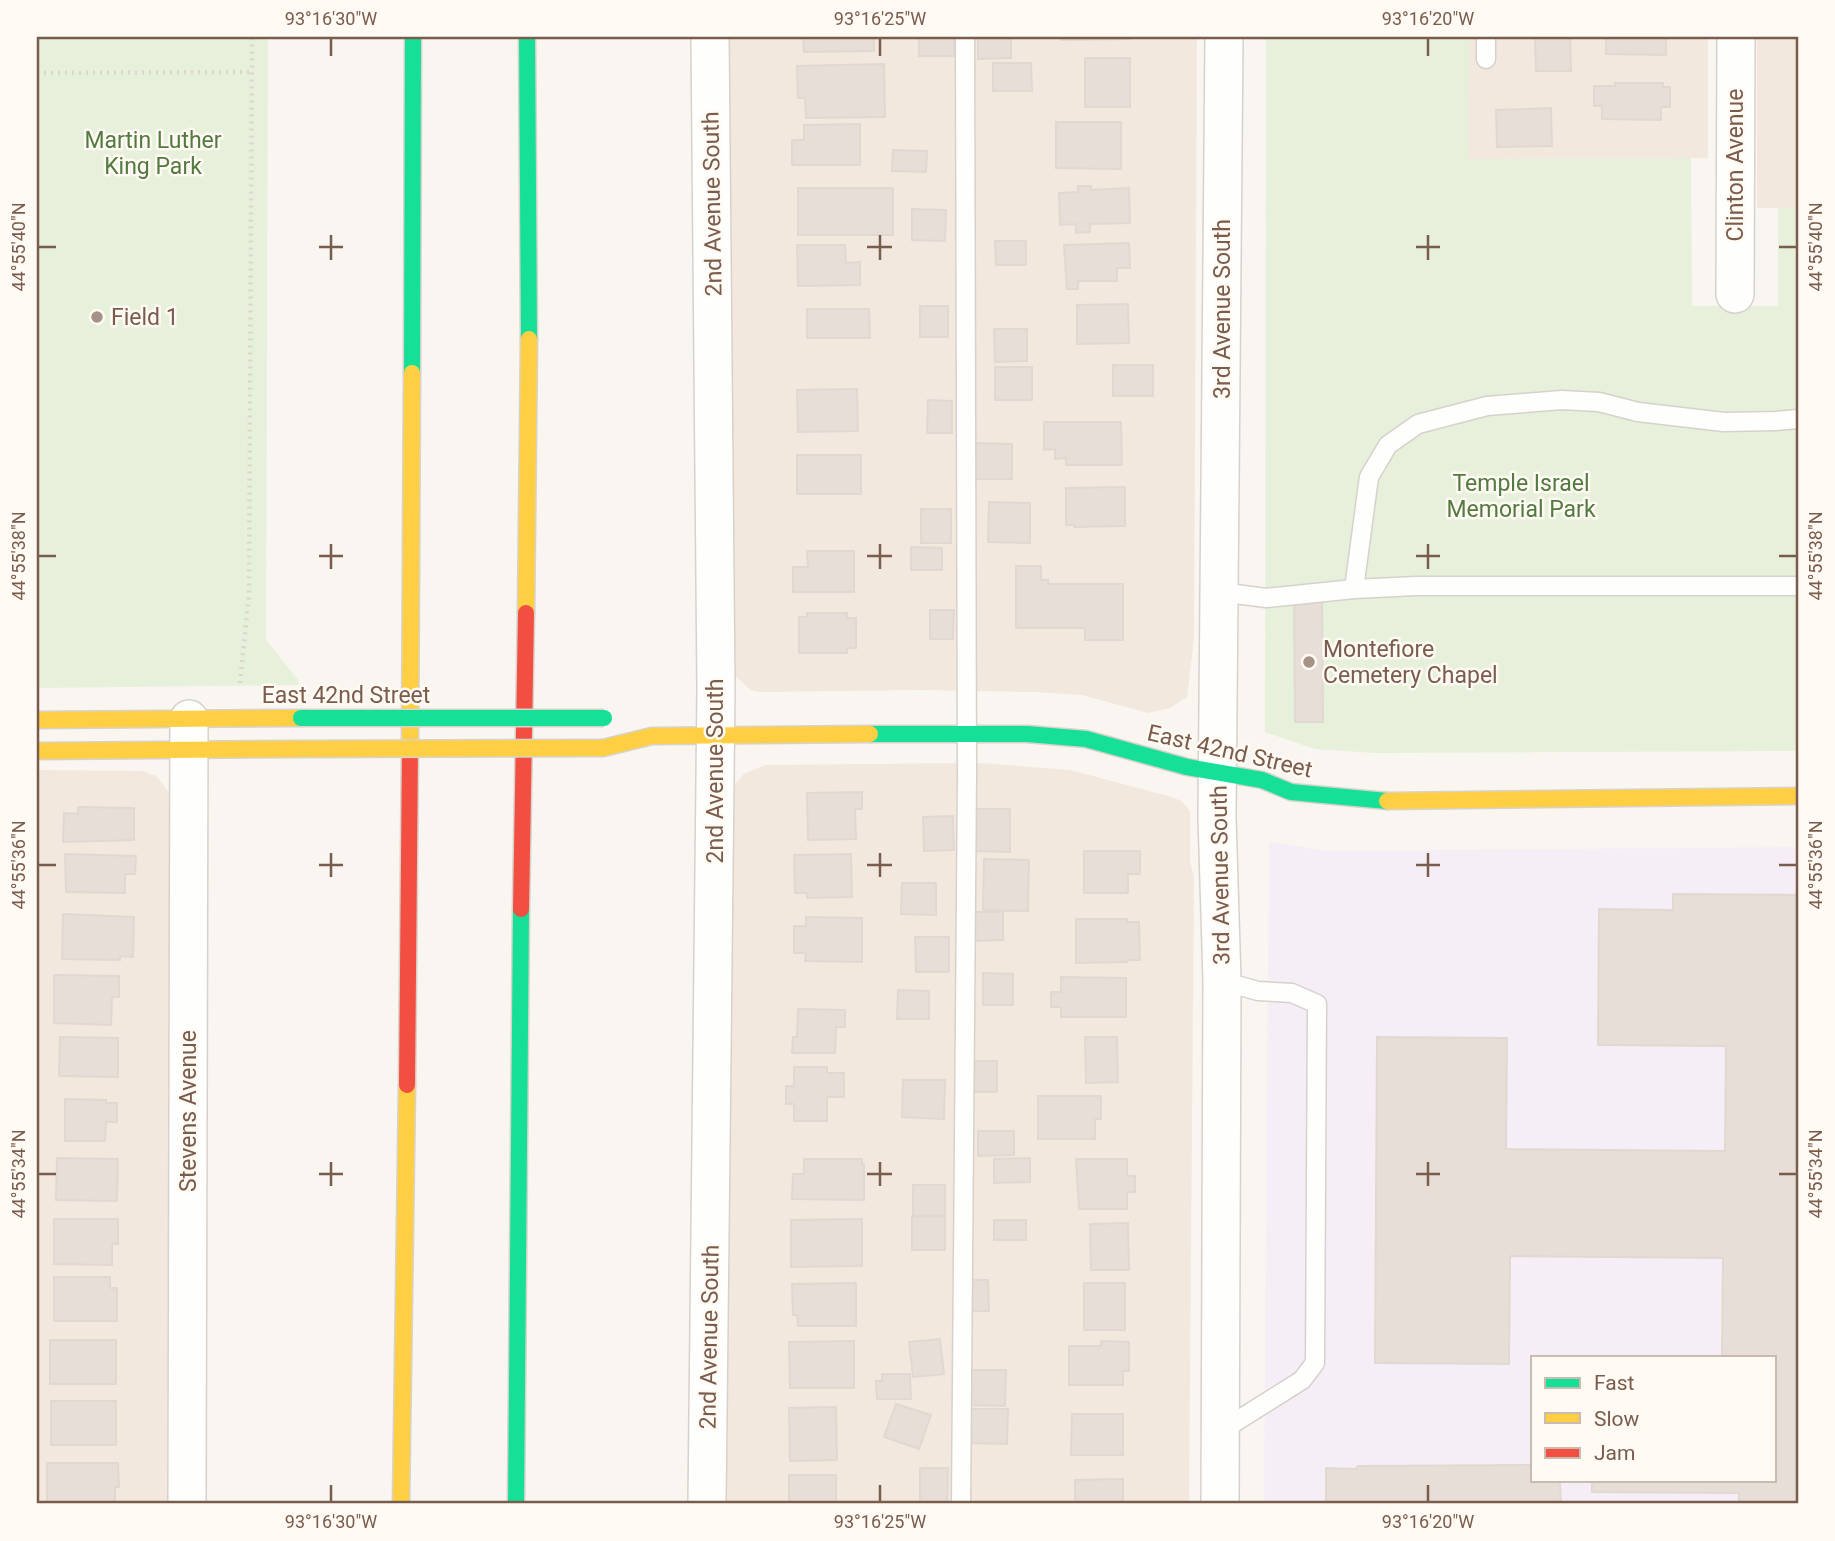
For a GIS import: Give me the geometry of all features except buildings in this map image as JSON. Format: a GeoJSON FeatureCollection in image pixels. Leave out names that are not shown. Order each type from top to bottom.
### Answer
{"type":"FeatureCollection","features":[{"type":"Feature","properties":{"kind":"main road"},"geometry":{"type":"LineString","coordinates":[[401,1504],[410,930],[413,37]]}},
{"type":"Feature","properties":{"kind":"main road"},"geometry":{"type":"LineString","coordinates":[[516,1504],[529,390],[527,37]]}},
{"type":"Feature","properties":{"kind":"main road","name":"East 42nd Street"},"geometry":{"type":"LineString","coordinates":[[37,751],[301,718],[616,723],[652,736]]}},
{"type":"Feature","properties":{"kind":"main road","name":"East 42nd Street"},"geometry":{"type":"LineString","coordinates":[[37,720],[189,734],[300,749],[603,748],[652,736],[1027,734],[1086,739],[1187,767],[1262,780],[1291,792],[1372,800],[1798,796]]}},
{"type":"Feature","properties":{"kind":"street","name":"2nd Avenue South"},"geometry":{"type":"LineString","coordinates":[[707,1504],[716,735],[710,37]]}},
{"type":"Feature","properties":{"kind":"street","name":"3rd Avenue South"},"geometry":{"type":"LineString","coordinates":[[1220,1504],[1222,981],[1217,817],[1224,37]]}},
{"type":"Feature","properties":{"kind":"street","name":"Clinton Avenue"},"geometry":{"type":"LineString","coordinates":[[1735,294],[1736,37]]}},
{"type":"Feature","properties":{"kind":"street","name":"Stevens Avenue"},"geometry":{"type":"LineString","coordinates":[[187,1504],[189,734]]}},
{"type":"Feature","properties":{"kind":"lane"},"geometry":{"type":"LineString","coordinates":[[961,1504],[967,733],[965,37]]}},
{"type":"Feature","properties":{"kind":"lane"},"geometry":{"type":"LineString","coordinates":[[1486,37],[1486,60]]}},
{"type":"Feature","properties":{"kind":"lane"},"geometry":{"type":"LineString","coordinates":[[1354,589],[1369,477],[1388,445],[1418,424],[1487,406],[1562,400],[1599,402],[1638,412],[1724,422],[1798,419]]}},
{"type":"Feature","properties":{"kind":"lane"},"geometry":{"type":"LineString","coordinates":[[1220,592],[1266,598],[1416,586],[1798,586]]}},
{"type":"Feature","properties":{"kind":"lane"},"geometry":{"type":"LineString","coordinates":[[1221,1431],[1301,1380],[1315,1363],[1317,1032],[1317,1004],[1292,993],[1258,991],[1222,981]]}},
{"type":"Feature","properties":{"kind":"path"},"geometry":{"type":"LineString","coordinates":[[240,690],[249,594],[252,37]]}},
{"type":"Feature","properties":{"kind":"path"},"geometry":{"type":"LineString","coordinates":[[37,73],[252,72]]}},
{"type":"Feature","properties":{"kind":"shaded area"},"geometry":{"type":"Polygon","coordinates":[[[730,37],[1197,37],[1194,639],[1187,697],[1170,708],[1148,713],[1082,695],[1035,692],[759,692],[751,690],[736,677],[730,663],[730,37]]]}},
{"type":"Feature","properties":{"kind":"shaded area"},"geometry":{"type":"Polygon","coordinates":[[[1469,37],[1708,37],[1708,158],[1467,159],[1469,37]]]}},
{"type":"Feature","properties":{"kind":"shaded area"},"geometry":{"type":"Polygon","coordinates":[[[1757,37],[1798,37],[1798,208],[1757,208],[1757,37]]]}},
{"type":"Feature","properties":{"kind":"shaded area"},"geometry":{"type":"Polygon","coordinates":[[[980,763],[1070,770],[1172,797],[1181,801],[1190,811],[1190,861],[1194,878],[1189,1504],[725,1504],[731,794],[745,773],[765,765],[980,763]]]}},
{"type":"Feature","properties":{"kind":"shaded area"},"geometry":{"type":"Polygon","coordinates":[[[37,770],[143,771],[156,776],[170,793],[167,1504],[37,1504],[37,770]]]}},
{"type":"Feature","properties":{"kind":"shaded area"},"geometry":{"type":"Polygon","coordinates":[[[1269,841],[1328,851],[1798,847],[1798,1504],[1264,1504],[1269,841]]]}},
{"type":"Feature","properties":{"kind":"green space","name":"Martin Luther King Park"},"geometry":{"type":"Polygon","coordinates":[[[37,37],[268,37],[266,640],[298,680],[299,685],[37,688],[37,37]]]}},
{"type":"Feature","properties":{"kind":"green space","name":"Temple Israel Memorial Park"},"geometry":{"type":"Polygon","coordinates":[[[1266,37],[1469,37],[1468,159],[1691,158],[1692,306],[1778,306],[1778,208],[1798,208],[1798,751],[1375,753],[1315,749],[1265,732],[1266,37]]]}},
{"type":"Feature","properties":{"kind":"traffic: fast"},"geometry":{"type":"LineString","coordinates":[[412,373],[413,37]]}},
{"type":"Feature","properties":{"kind":"traffic: fast"},"geometry":{"type":"LineString","coordinates":[[527,37],[529,339]]}},
{"type":"Feature","properties":{"kind":"traffic: fast"},"geometry":{"type":"LineString","coordinates":[[301,718],[604,718]]}},
{"type":"Feature","properties":{"kind":"traffic: fast"},"geometry":{"type":"LineString","coordinates":[[870,734],[1027,734],[1086,739],[1187,767],[1262,780],[1291,792],[1387,801]]}},
{"type":"Feature","properties":{"kind":"traffic: fast"},"geometry":{"type":"LineString","coordinates":[[516,1504],[521,909]]}},
{"type":"Feature","properties":{"kind":"traffic: slow"},"geometry":{"type":"LineString","coordinates":[[526,613],[529,339]]}},
{"type":"Feature","properties":{"kind":"traffic: slow"},"geometry":{"type":"LineString","coordinates":[[410,747],[412,373]]}},
{"type":"Feature","properties":{"kind":"traffic: slow"},"geometry":{"type":"LineString","coordinates":[[37,720],[301,718]]}},
{"type":"Feature","properties":{"kind":"traffic: slow"},"geometry":{"type":"LineString","coordinates":[[603,748],[652,736],[870,734]]}},
{"type":"Feature","properties":{"kind":"traffic: slow"},"geometry":{"type":"LineString","coordinates":[[300,749],[603,748]]}},
{"type":"Feature","properties":{"kind":"traffic: slow"},"geometry":{"type":"LineString","coordinates":[[37,751],[300,749]]}},
{"type":"Feature","properties":{"kind":"traffic: slow"},"geometry":{"type":"LineString","coordinates":[[1387,801],[1798,796]]}},
{"type":"Feature","properties":{"kind":"traffic: slow"},"geometry":{"type":"LineString","coordinates":[[401,1504],[407,1085]]}},
{"type":"Feature","properties":{"kind":"traffic: jam"},"geometry":{"type":"LineString","coordinates":[[521,909],[526,613]]}},
{"type":"Feature","properties":{"kind":"traffic: jam"},"geometry":{"type":"LineString","coordinates":[[407,1085],[410,747]]}},
{"type":"Feature","properties":{"kind":"place","name":"Field 1"},"geometry":{"type":"Point","coordinates":[97,317]}},
{"type":"Feature","properties":{"kind":"place","name":"Montefiore Cemetery Chapel"},"geometry":{"type":"Point","coordinates":[1309,662]}}]}
